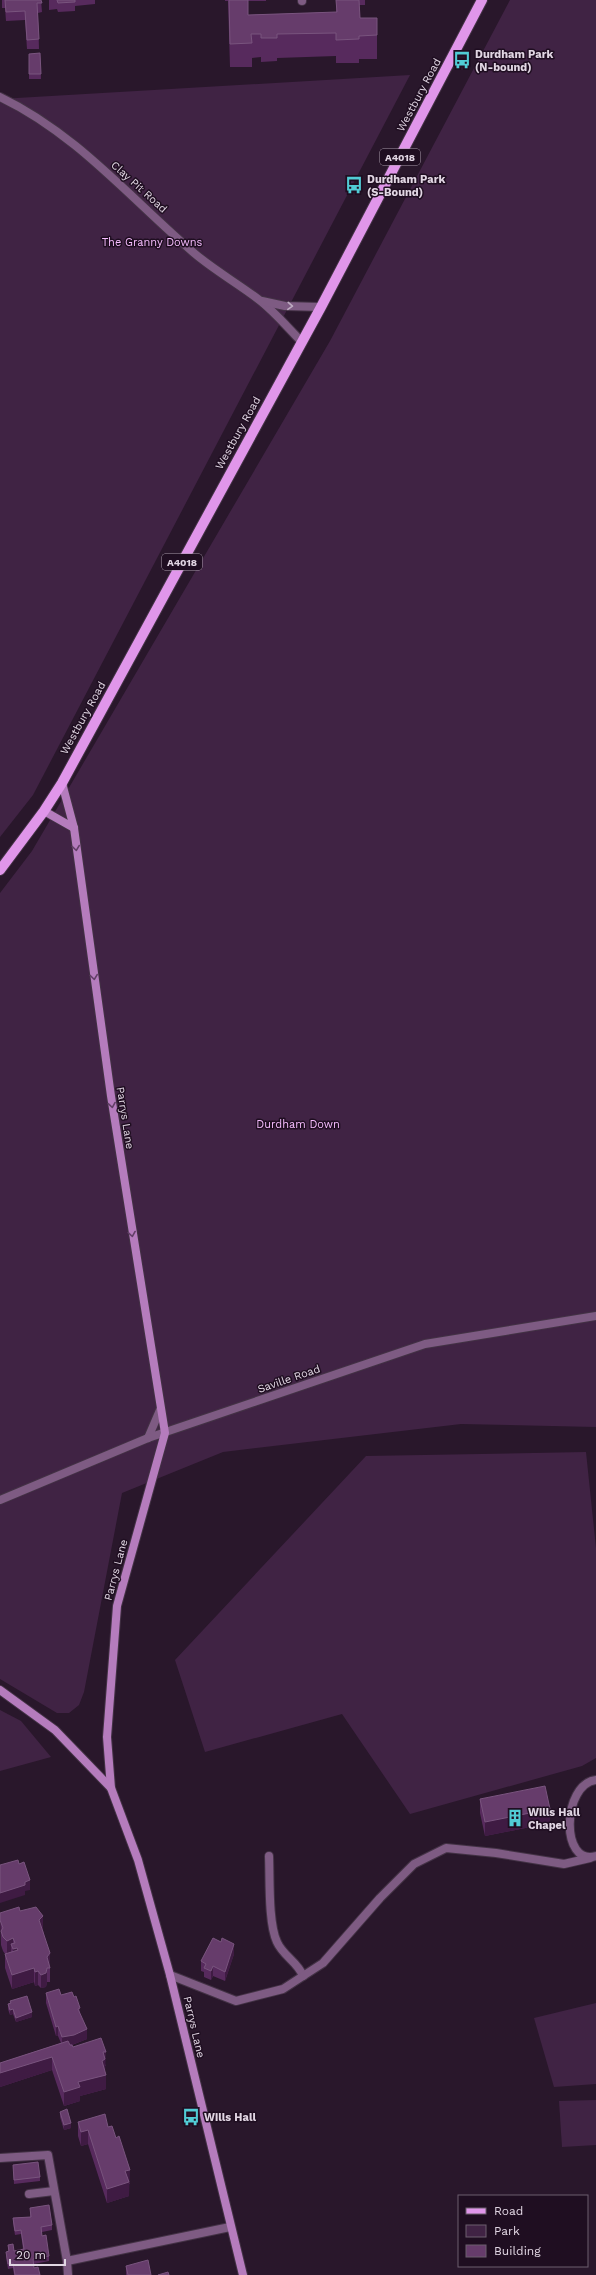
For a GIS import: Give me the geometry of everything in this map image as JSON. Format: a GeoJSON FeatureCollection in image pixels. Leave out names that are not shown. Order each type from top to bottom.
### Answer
{"type":"FeatureCollection","features":[{"type":"Feature","properties":{"kind":"main road","name":"Westbury Road"},"geometry":{"type":"LineString","coordinates":[[0,870],[44,811],[62,782],[321,307],[482,0]]}},
{"type":"Feature","properties":{"kind":"main road","name":"Parrys Lane"},"geometry":{"type":"LineString","coordinates":[[62,782],[74,828],[111,1096],[160,1410],[165,1433],[117,1606],[107,1737],[111,1788],[138,1860],[170,1975],[230,2227],[243,2275]]}},
{"type":"Feature","properties":{"kind":"main road"},"geometry":{"type":"LineString","coordinates":[[44,811],[74,828]]}},
{"type":"Feature","properties":{"kind":"main road","name":"Parrys Lane"},"geometry":{"type":"LineString","coordinates":[[0,1690],[55,1730],[111,1788]]}},
{"type":"Feature","properties":{"kind":"street","name":"Clay Pit Road"},"geometry":{"type":"LineString","coordinates":[[0,97],[29,111],[109,174],[194,252],[229,280],[259,300],[302,342]]}},
{"type":"Feature","properties":{"kind":"street","name":"Clay Pit Road"},"geometry":{"type":"LineString","coordinates":[[259,300],[285,306],[321,307]]}},
{"type":"Feature","properties":{"kind":"street","name":"Saville Road"},"geometry":{"type":"LineString","coordinates":[[0,1500],[148,1438],[425,1344],[596,1316]]}},
{"type":"Feature","properties":{"kind":"street"},"geometry":{"type":"LineString","coordinates":[[148,1438],[160,1410]]}},
{"type":"Feature","properties":{"kind":"street"},"geometry":{"type":"LineString","coordinates":[[593,1857],[581,1856],[575,1850],[572,1840],[570,1819],[573,1802],[581,1788],[590,1781],[596,1780]]}},
{"type":"Feature","properties":{"kind":"street"},"geometry":{"type":"LineString","coordinates":[[170,1975],[236,2001],[283,1989],[323,1963],[380,1898],[414,1864],[446,1848],[496,1853],[564,1864],[593,1857]]}},
{"type":"Feature","properties":{"kind":"street"},"geometry":{"type":"LineString","coordinates":[[269,1856],[273,1919],[277,1942],[288,1956],[300,1967],[303,1976]]}},
{"type":"Feature","properties":{"kind":"street"},"geometry":{"type":"LineString","coordinates":[[0,2158],[48,2155],[68,2261],[68,2275]]}},
{"type":"Feature","properties":{"kind":"street"},"geometry":{"type":"LineString","coordinates":[[29,2194],[54,2191]]}},
{"type":"Feature","properties":{"kind":"street"},"geometry":{"type":"LineString","coordinates":[[68,2261],[230,2227]]}},
{"type":"Feature","properties":{"kind":"green space","name":"Durdham Down"},"geometry":{"type":"Polygon","coordinates":[[[510,0],[596,0],[596,1427],[461,1424],[223,1452],[122,1493],[84,1692],[79,1705],[69,1713],[57,1713],[0,1679],[0,893],[32,851],[330,341],[510,0]]]}},
{"type":"Feature","properties":{"kind":"green space","name":"The Granny Downs"},"geometry":{"type":"Polygon","coordinates":[[[410,75],[33,795],[0,837],[0,99],[410,75]]]}},
{"type":"Feature","properties":{"kind":"green space"},"geometry":{"type":"Polygon","coordinates":[[[586,1452],[596,1548],[596,1758],[582,1766],[410,1814],[342,1714],[205,1752],[175,1660],[366,1456],[586,1452]]]}},
{"type":"Feature","properties":{"kind":"green space"},"geometry":{"type":"Polygon","coordinates":[[[0,1710],[21,1721],[51,1757],[0,1771],[0,1710]]]}},
{"type":"Feature","properties":{"kind":"green space"},"geometry":{"type":"Polygon","coordinates":[[[596,2003],[596,2084],[554,2087],[534,2018],[596,2003]]]}},
{"type":"Feature","properties":{"kind":"green space"},"geometry":{"type":"Polygon","coordinates":[[[596,2100],[596,2145],[562,2147],[559,2101],[596,2100]]]}},
{"type":"Feature","properties":{"kind":"building"},"geometry":{"type":"Polygon","coordinates":[[[5,0],[41,0],[42,3],[37,3],[39,39],[27,40],[25,11],[6,12],[5,0]]]}},
{"type":"Feature","properties":{"kind":"building"},"geometry":{"type":"Polygon","coordinates":[[[57,0],[75,0],[75,2],[58,3],[57,0]]]}},
{"type":"Feature","properties":{"kind":"building"},"geometry":{"type":"Polygon","coordinates":[[[229,0],[248,0],[248,15],[337,12],[336,0],[359,0],[360,18],[377,18],[377,35],[359,36],[359,39],[336,40],[336,33],[277,34],[277,38],[261,38],[261,34],[251,34],[252,43],[230,44],[229,0]]]}},
{"type":"Feature","properties":{"kind":"building"},"geometry":{"type":"Polygon","coordinates":[[[40,53],[41,74],[29,74],[29,54],[40,53]]]}},
{"type":"Feature","properties":{"kind":"building"},"geometry":{"type":"Polygon","coordinates":[[[545,1786],[550,1809],[485,1822],[480,1799],[545,1786]]]}},
{"type":"Feature","properties":{"kind":"building"},"geometry":{"type":"Polygon","coordinates":[[[18,1860],[19,1864],[24,1862],[30,1880],[25,1882],[25,1885],[0,1893],[0,1865],[18,1860]]]}},
{"type":"Feature","properties":{"kind":"building"},"geometry":{"type":"Polygon","coordinates":[[[19,1907],[20,1911],[36,1907],[43,1916],[39,1920],[50,1953],[47,1957],[50,1968],[47,1968],[46,1973],[41,1975],[38,1971],[35,1972],[34,1968],[12,1975],[5,1954],[18,1950],[17,1948],[13,1949],[11,1944],[15,1943],[13,1938],[7,1941],[3,1937],[1,1931],[3,1928],[0,1920],[0,1913],[19,1907]]]}},
{"type":"Feature","properties":{"kind":"building"},"geometry":{"type":"Polygon","coordinates":[[[213,1938],[221,1942],[222,1938],[234,1944],[225,1972],[213,1966],[211,1971],[204,1968],[206,1964],[201,1961],[213,1938]]]}},
{"type":"Feature","properties":{"kind":"building"},"geometry":{"type":"Polygon","coordinates":[[[59,1989],[61,1995],[72,1992],[74,1997],[76,1996],[80,2008],[78,2009],[87,2029],[74,2035],[62,2037],[58,2026],[56,2027],[46,1993],[59,1989]]]}},
{"type":"Feature","properties":{"kind":"building"},"geometry":{"type":"Polygon","coordinates":[[[27,1996],[32,2012],[16,2018],[13,2009],[10,2010],[8,2004],[11,2003],[10,2001],[27,1996]]]}},
{"type":"Feature","properties":{"kind":"building"},"geometry":{"type":"Polygon","coordinates":[[[101,2038],[106,2052],[103,2052],[105,2059],[102,2061],[106,2075],[78,2082],[80,2087],[64,2092],[52,2057],[0,2073],[0,2063],[68,2041],[73,2047],[101,2038]]]}},
{"type":"Feature","properties":{"kind":"building"},"geometry":{"type":"Polygon","coordinates":[[[67,2109],[71,2123],[64,2125],[60,2112],[67,2109]]]}},
{"type":"Feature","properties":{"kind":"building"},"geometry":{"type":"Polygon","coordinates":[[[105,2114],[108,2127],[112,2126],[116,2138],[119,2136],[130,2170],[125,2171],[129,2182],[107,2189],[88,2130],[81,2132],[78,2122],[105,2114]]]}},
{"type":"Feature","properties":{"kind":"building"},"geometry":{"type":"Polygon","coordinates":[[[38,2162],[40,2177],[14,2180],[13,2165],[38,2162]]]}},
{"type":"Feature","properties":{"kind":"building"},"geometry":{"type":"Polygon","coordinates":[[[49,2205],[52,2225],[41,2227],[42,2236],[46,2235],[49,2256],[33,2259],[34,2268],[38,2267],[40,2275],[15,2275],[13,2263],[8,2264],[6,2252],[9,2251],[8,2245],[13,2244],[14,2251],[24,2249],[21,2230],[15,2231],[13,2218],[31,2217],[30,2208],[49,2205]]]}},
{"type":"Feature","properties":{"kind":"building"},"geometry":{"type":"Polygon","coordinates":[[[148,2260],[151,2275],[128,2275],[126,2266],[148,2260]]]}},
{"type":"Feature","properties":{"kind":"building"},"geometry":{"type":"Polygon","coordinates":[[[168,2272],[169,2275],[158,2275],[168,2272]]]}},
{"type":"Feature","properties":{"kind":"place","name":"Durdham Park (N-bound)"},"geometry":{"type":"Point","coordinates":[462,60]}},
{"type":"Feature","properties":{"kind":"place","name":"Durdham Park (S-Bound)"},"geometry":{"type":"Point","coordinates":[354,185]}},
{"type":"Feature","properties":{"kind":"place","name":"Wills Hall Chapel"},"geometry":{"type":"Point","coordinates":[515,1818]}},
{"type":"Feature","properties":{"kind":"place","name":"Wills Hall"},"geometry":{"type":"Point","coordinates":[191,2117]}}]}
